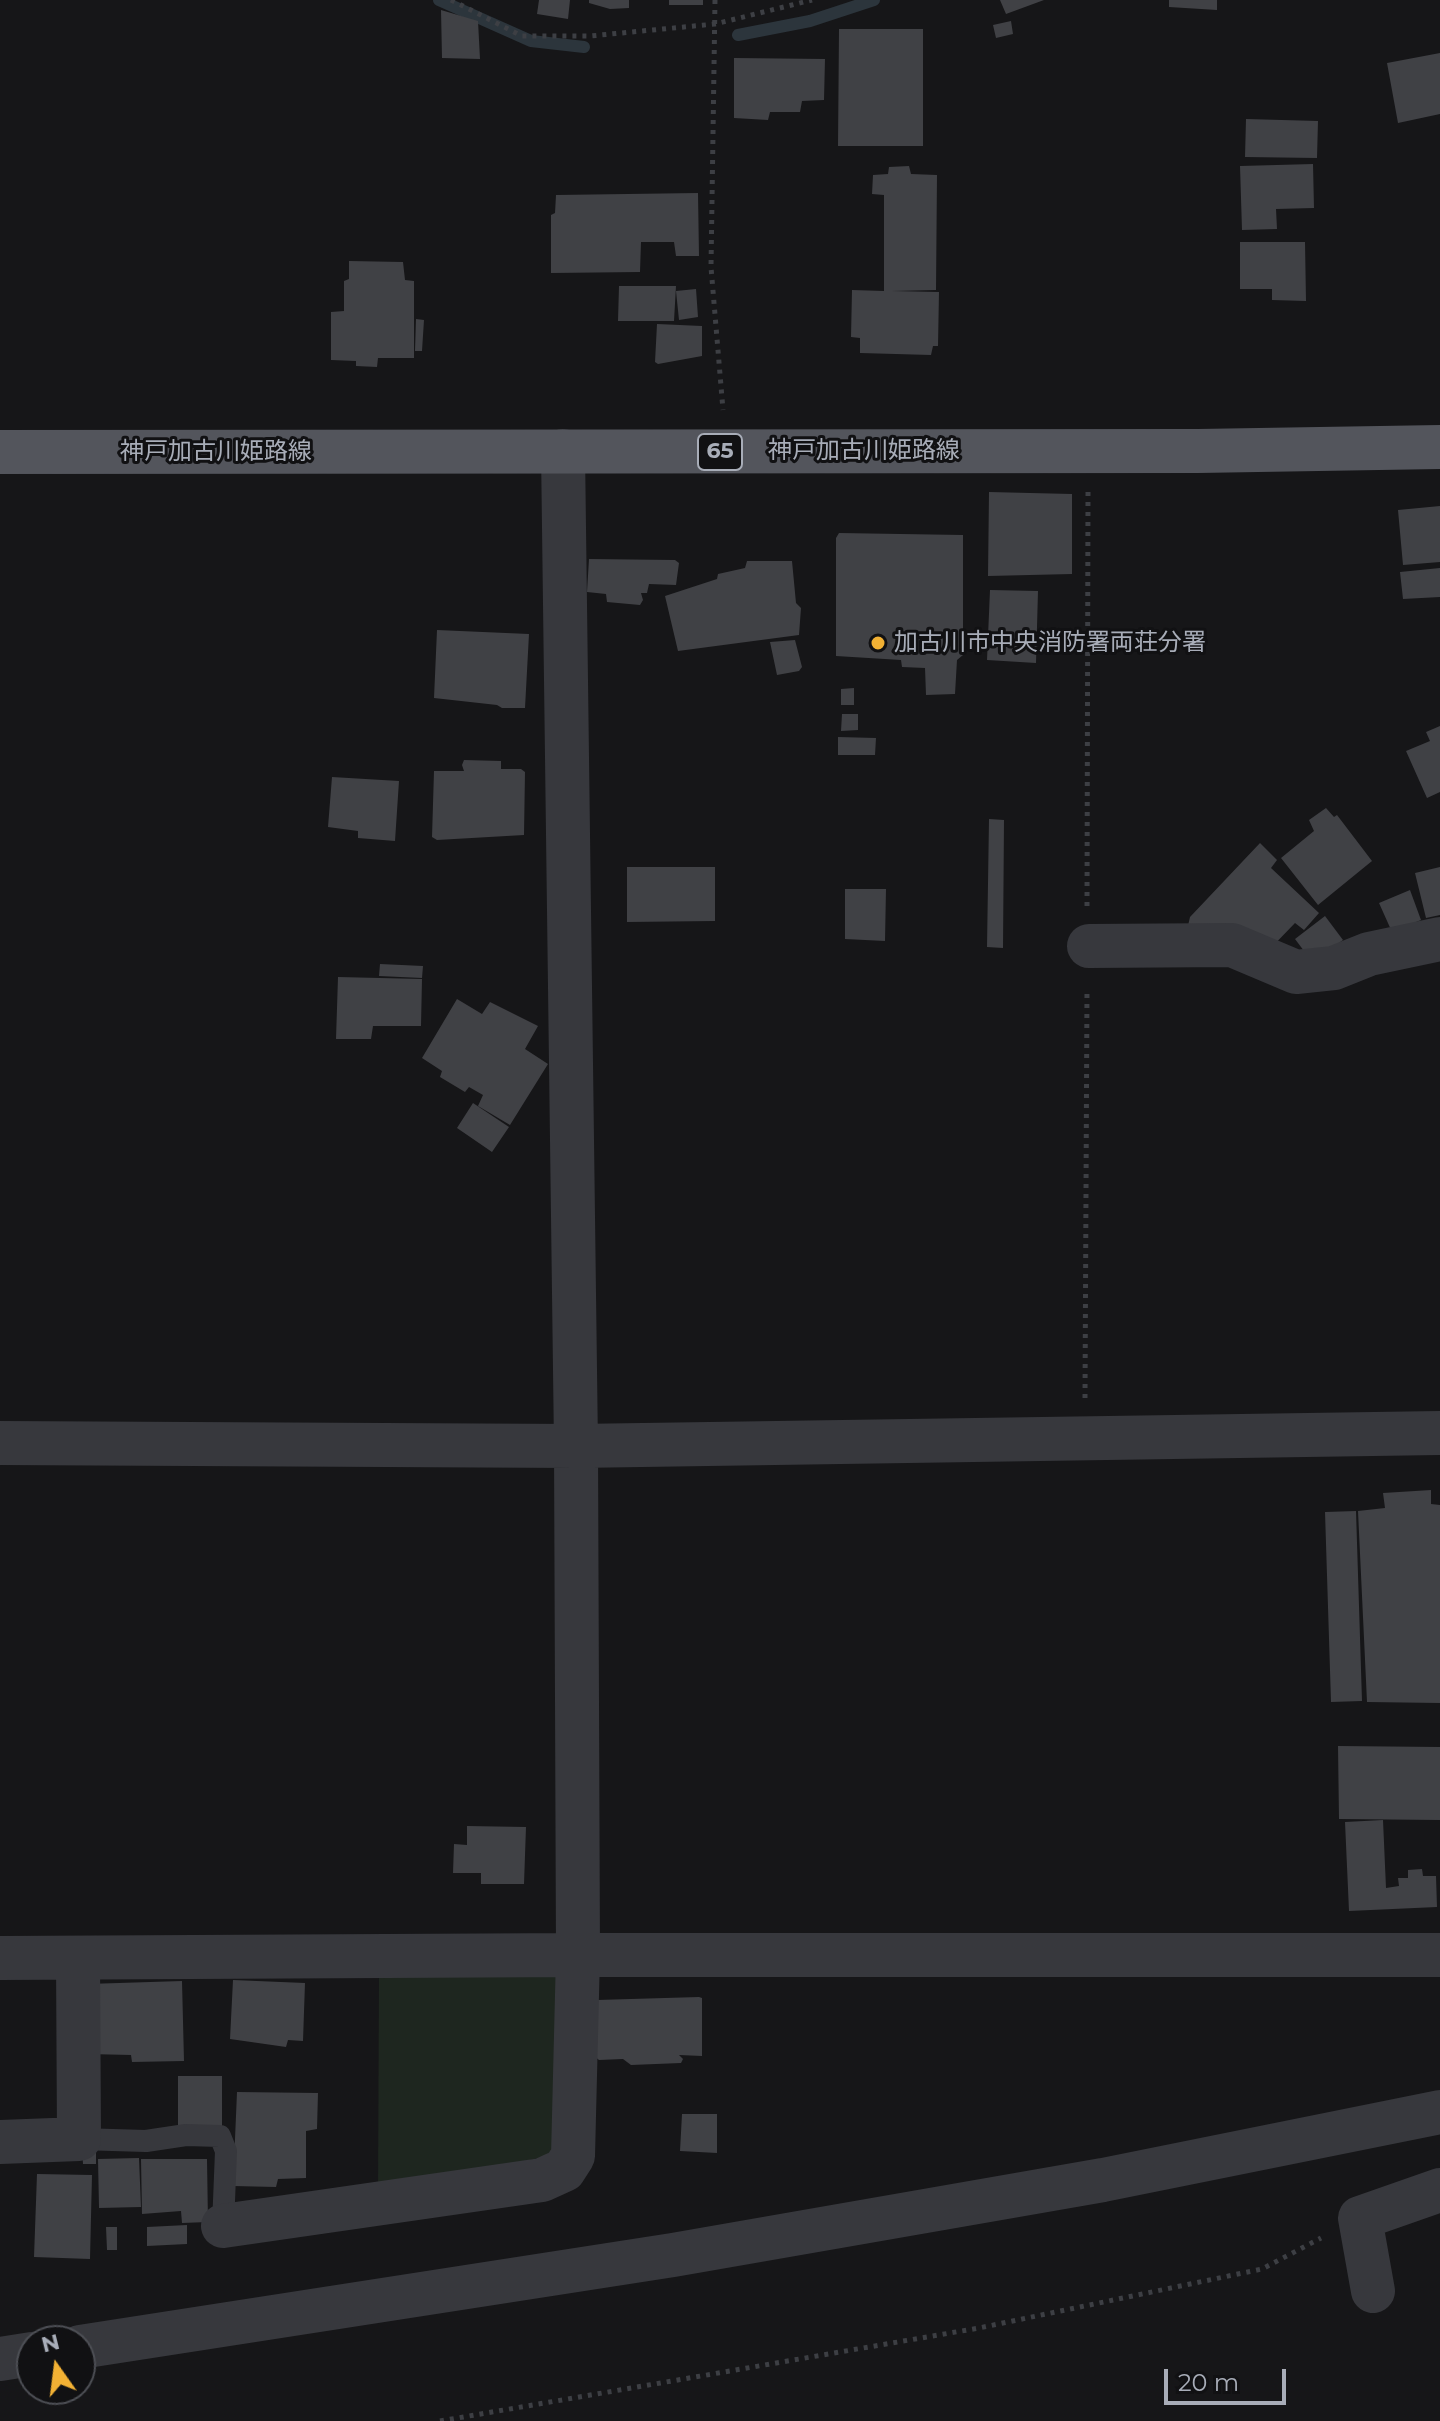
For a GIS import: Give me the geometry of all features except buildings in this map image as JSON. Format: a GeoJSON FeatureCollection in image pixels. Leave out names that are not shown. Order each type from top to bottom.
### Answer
{"type":"FeatureCollection","features":[{"type":"Feature","properties":{"kind":"main road","name":"神戸加古川姫路線"},"geometry":{"type":"LineString","coordinates":[[0,452],[1349,450],[1440,447]]}},
{"type":"Feature","properties":{"kind":"street"},"geometry":{"type":"LineString","coordinates":[[0,445],[0,452]]}},
{"type":"Feature","properties":{"kind":"street"},"geometry":{"type":"LineString","coordinates":[[223,2226],[542,2180],[564,2170],[573,2156],[578,1955],[576,1446],[563,451]]}},
{"type":"Feature","properties":{"kind":"street"},"geometry":{"type":"LineString","coordinates":[[1089,946],[1232,945],[1296,972],[1334,968],[1369,954],[1440,939]]}},
{"type":"Feature","properties":{"kind":"street"},"geometry":{"type":"LineString","coordinates":[[0,1443],[576,1446],[1440,1433]]}},
{"type":"Feature","properties":{"kind":"street"},"geometry":{"type":"LineString","coordinates":[[0,1958],[1440,1955]]}},
{"type":"Feature","properties":{"kind":"street"},"geometry":{"type":"LineString","coordinates":[[0,2142],[79,2139],[78,1959]]}},
{"type":"Feature","properties":{"kind":"street"},"geometry":{"type":"LineString","coordinates":[[96,2345],[689,2253],[1103,2180],[1440,2112]]}},
{"type":"Feature","properties":{"kind":"street"},"geometry":{"type":"LineString","coordinates":[[1373,2291],[1360,2218],[1440,2190]]}},
{"type":"Feature","properties":{"kind":"lane"},"geometry":{"type":"LineString","coordinates":[[79,2139],[146,2141],[186,2135],[220,2136],[226,2151],[223,2226]]}},
{"type":"Feature","properties":{"kind":"path"},"geometry":{"type":"LineString","coordinates":[[451,0],[522,36],[590,36],[715,24],[812,0]]}},
{"type":"Feature","properties":{"kind":"path"},"geometry":{"type":"LineString","coordinates":[[715,0],[711,267],[726,452]]}},
{"type":"Feature","properties":{"kind":"path"},"geometry":{"type":"LineString","coordinates":[[440,2421],[979,2328],[1262,2269],[1360,2218]]}},
{"type":"Feature","properties":{"kind":"shaded area"},"geometry":{"type":"Polygon","coordinates":[[[379,1969],[559,1971],[560,2153],[378,2195],[379,1969]]]}},
{"type":"Feature","properties":{"kind":"waterway"},"geometry":{"type":"LineString","coordinates":[[439,0],[531,41],[584,47]]}},
{"type":"Feature","properties":{"kind":"waterway"},"geometry":{"type":"LineString","coordinates":[[738,35],[810,21],[874,0]]}},
{"type":"Feature","properties":{"kind":"place","name":"加古川市中央消防署両荘分署"},"geometry":{"type":"Point","coordinates":[878,643]}}]}
